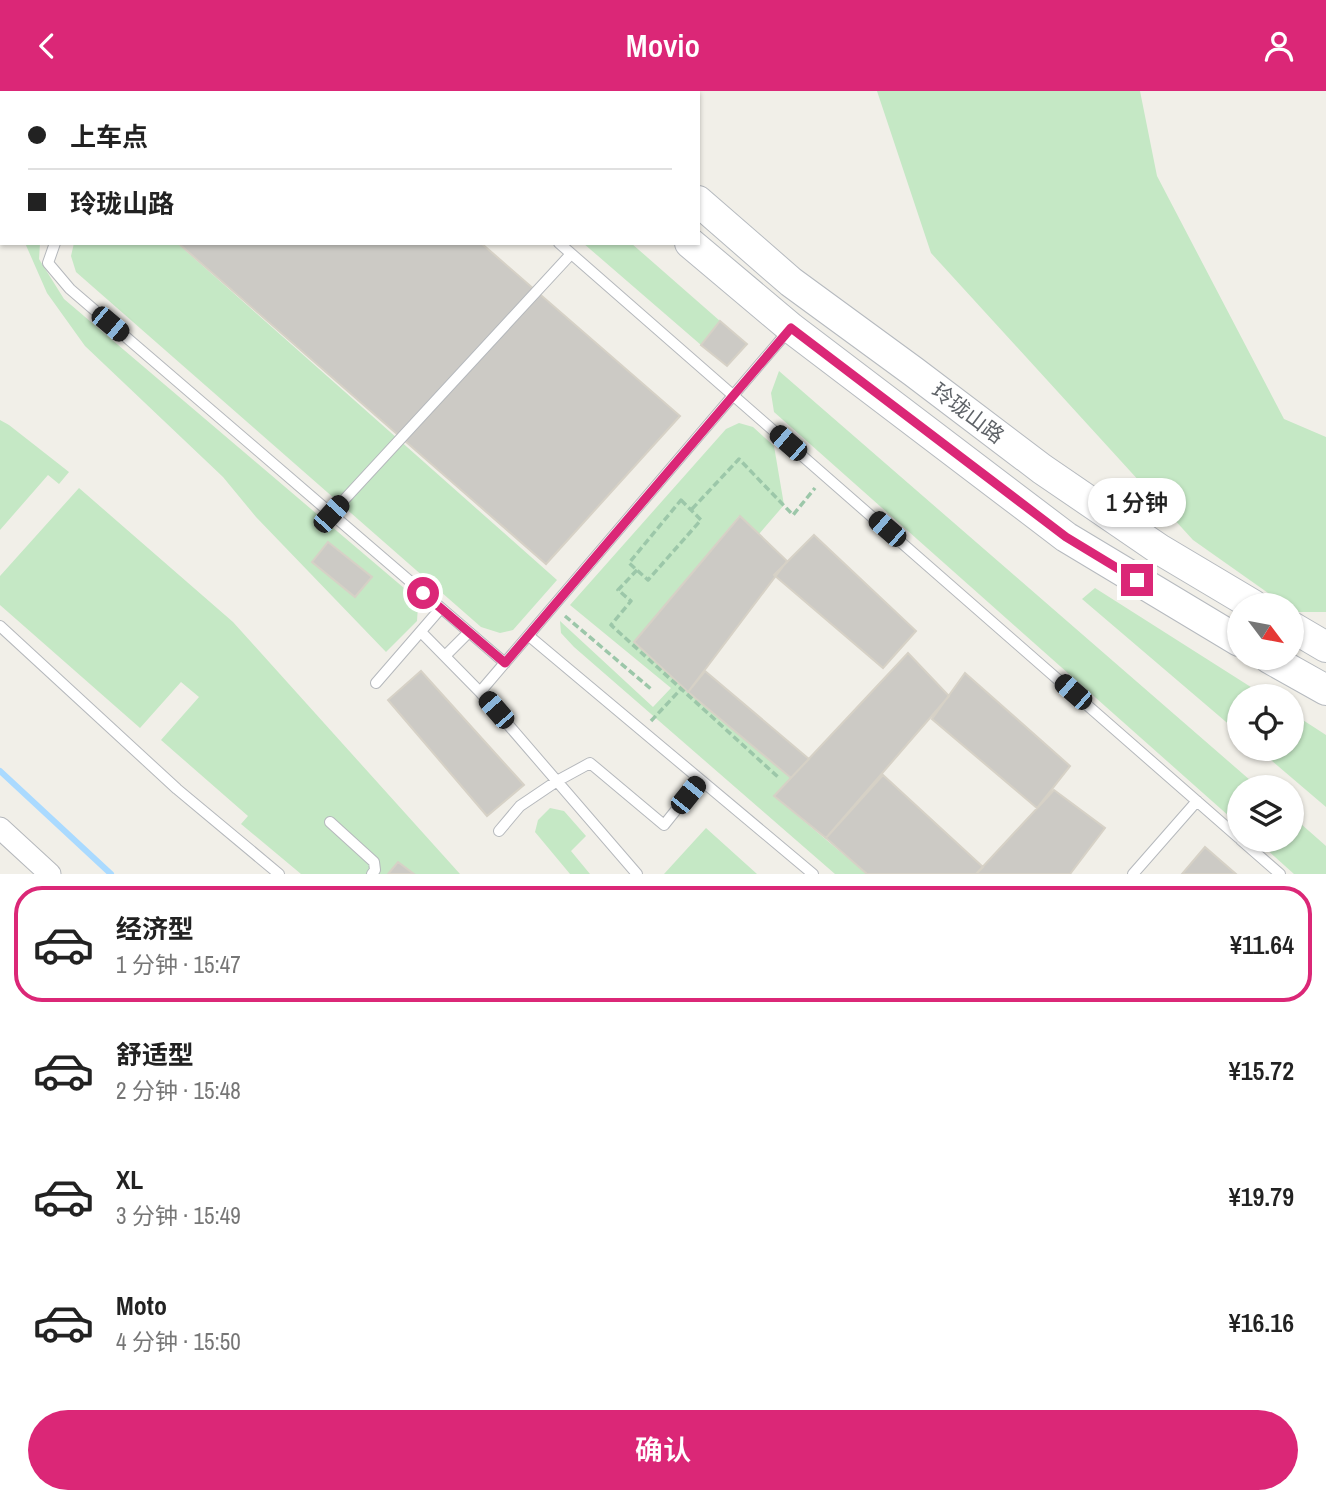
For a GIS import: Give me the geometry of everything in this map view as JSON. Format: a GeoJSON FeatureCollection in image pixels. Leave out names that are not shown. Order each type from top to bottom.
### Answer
{"type":"FeatureCollection","features":[{"type":"Feature","properties":{"kind":"main road","name":"玲珑山路"},"geometry":{"type":"LineString","coordinates":[[700,203],[791,282],[1042,469],[1159,549],[1233,593]]}},
{"type":"Feature","properties":{"kind":"main road","name":"玲珑山路"},"geometry":{"type":"LineString","coordinates":[[692,245],[791,328],[1066,537],[1227,634]]}},
{"type":"Feature","properties":{"kind":"main road"},"geometry":{"type":"LineString","coordinates":[[1304,635],[1326,647]]}},
{"type":"Feature","properties":{"kind":"main road"},"geometry":{"type":"LineString","coordinates":[[1290,670],[1326,690]]}},
{"type":"Feature","properties":{"kind":"street"},"geometry":{"type":"LineString","coordinates":[[0,828],[50,874]]}},
{"type":"Feature","properties":{"kind":"lane"},"geometry":{"type":"LineString","coordinates":[[54,245],[48,263],[69,289],[505,663]]}},
{"type":"Feature","properties":{"kind":"lane"},"geometry":{"type":"LineString","coordinates":[[560,245],[1227,828]]}},
{"type":"Feature","properties":{"kind":"lane"},"geometry":{"type":"LineString","coordinates":[[331,514],[571,254]]}},
{"type":"Feature","properties":{"kind":"lane"},"geometry":{"type":"LineString","coordinates":[[480,692],[791,328]]}},
{"type":"Feature","properties":{"kind":"lane"},"geometry":{"type":"LineString","coordinates":[[376,683],[442,608]]}},
{"type":"Feature","properties":{"kind":"lane"},"geometry":{"type":"LineString","coordinates":[[0,626],[177,789],[279,874]]}},
{"type":"Feature","properties":{"kind":"lane"},"geometry":{"type":"LineString","coordinates":[[421,632],[480,692],[636,874]]}},
{"type":"Feature","properties":{"kind":"lane"},"geometry":{"type":"LineString","coordinates":[[445,656],[469,632]]}},
{"type":"Feature","properties":{"kind":"lane"},"geometry":{"type":"LineString","coordinates":[[529,635],[813,874]]}},
{"type":"Feature","properties":{"kind":"lane"},"geometry":{"type":"LineString","coordinates":[[499,831],[520,806],[590,763],[664,825],[700,780]]}},
{"type":"Feature","properties":{"kind":"lane"},"geometry":{"type":"LineString","coordinates":[[1133,874],[1197,801]]}},
{"type":"Feature","properties":{"kind":"lane"},"geometry":{"type":"LineString","coordinates":[[330,822],[374,862],[375,870],[372,874]]}},
{"type":"Feature","properties":{"kind":"lane"},"geometry":{"type":"LineString","coordinates":[[1255,852],[1280,874]]}},
{"type":"Feature","properties":{"kind":"path"},"geometry":{"type":"LineString","coordinates":[[692,509],[739,459],[793,515],[825,475]]}},
{"type":"Feature","properties":{"kind":"path"},"geometry":{"type":"LineString","coordinates":[[681,500],[692,509],[701,520],[648,579],[629,563],[681,500]]}},
{"type":"Feature","properties":{"kind":"path"},"geometry":{"type":"LineString","coordinates":[[637,570],[618,590],[631,601],[611,625],[778,777]]}},
{"type":"Feature","properties":{"kind":"path"},"geometry":{"type":"LineString","coordinates":[[554,606],[651,689]]}},
{"type":"Feature","properties":{"kind":"path"},"geometry":{"type":"LineString","coordinates":[[642,731],[681,689]]}},
{"type":"Feature","properties":{"kind":"green space"},"geometry":{"type":"Polygon","coordinates":[[[877,91],[1140,91],[1157,176],[1284,419],[1326,437],[1326,612],[1304,612],[1304,593],[1268,593],[1193,540],[931,253],[877,91]]]}},
{"type":"Feature","properties":{"kind":"green space"},"geometry":{"type":"Polygon","coordinates":[[[26,245],[40,245],[39,259],[64,299],[411,594],[418,606],[417,621],[386,652],[256,517],[223,477],[85,346],[47,293],[26,245]]]}},
{"type":"Feature","properties":{"kind":"green space"},"geometry":{"type":"Polygon","coordinates":[[[74,245],[179,245],[557,580],[513,630],[500,633],[481,627],[76,272],[71,256],[74,245]]]}},
{"type":"Feature","properties":{"kind":"green space"},"geometry":{"type":"Polygon","coordinates":[[[585,245],[633,245],[720,321],[701,345],[585,245]]]}},
{"type":"Feature","properties":{"kind":"green space"},"geometry":{"type":"Polygon","coordinates":[[[779,371],[1244,775],[1227,775],[1227,814],[774,412],[771,393],[779,371]]]}},
{"type":"Feature","properties":{"kind":"green space"},"geometry":{"type":"Polygon","coordinates":[[[0,420],[69,472],[59,484],[48,475],[0,530],[0,420]]]}},
{"type":"Feature","properties":{"kind":"green space"},"geometry":{"type":"Polygon","coordinates":[[[739,423],[753,427],[774,446],[784,505],[759,534],[739,516],[634,642],[688,692],[791,778],[774,796],[867,874],[835,874],[561,633],[560,621],[653,707],[671,688],[570,605],[726,429],[739,423]]]}},
{"type":"Feature","properties":{"kind":"green space"},"geometry":{"type":"Polygon","coordinates":[[[79,488],[233,622],[460,874],[301,874],[241,824],[248,816],[161,740],[199,697],[181,682],[140,728],[0,605],[0,576],[79,488]]]}},
{"type":"Feature","properties":{"kind":"green space"},"geometry":{"type":"Polygon","coordinates":[[[1095,588],[1246,684],[1227,684],[1227,723],[1082,599],[1095,588]]]}},
{"type":"Feature","properties":{"kind":"green space"},"geometry":{"type":"Polygon","coordinates":[[[1304,721],[1326,735],[1326,807],[1304,788],[1304,775],[1288,775],[1272,761],[1304,761],[1304,721]]]}},
{"type":"Feature","properties":{"kind":"green space"},"geometry":{"type":"Polygon","coordinates":[[[550,808],[564,811],[586,836],[571,851],[590,874],[570,874],[535,832],[538,820],[550,808]]]}},
{"type":"Feature","properties":{"kind":"green space"},"geometry":{"type":"Polygon","coordinates":[[[1304,827],[1326,846],[1326,874],[1294,874],[1269,852],[1304,852],[1304,827]]]}},
{"type":"Feature","properties":{"kind":"green space"},"geometry":{"type":"Polygon","coordinates":[[[706,828],[757,874],[664,874],[706,828]]]}},
{"type":"Feature","properties":{"kind":"building"},"geometry":{"type":"Polygon","coordinates":[[[180,245],[483,245],[680,416],[546,564],[180,245]]]}},
{"type":"Feature","properties":{"kind":"building"},"geometry":{"type":"Polygon","coordinates":[[[720,321],[747,344],[727,366],[701,345],[720,321]]]}},
{"type":"Feature","properties":{"kind":"building"},"geometry":{"type":"Polygon","coordinates":[[[740,516],[787,561],[688,692],[634,642],[740,516]]]}},
{"type":"Feature","properties":{"kind":"building"},"geometry":{"type":"Polygon","coordinates":[[[814,535],[916,631],[883,668],[774,575],[814,535]]]}},
{"type":"Feature","properties":{"kind":"building"},"geometry":{"type":"Polygon","coordinates":[[[328,542],[372,577],[355,597],[312,562],[328,542]]]}},
{"type":"Feature","properties":{"kind":"building"},"geometry":{"type":"Polygon","coordinates":[[[908,653],[949,696],[826,838],[774,796],[908,653]]]}},
{"type":"Feature","properties":{"kind":"building"},"geometry":{"type":"Polygon","coordinates":[[[421,671],[524,785],[487,816],[388,700],[421,671]]]}},
{"type":"Feature","properties":{"kind":"building"},"geometry":{"type":"Polygon","coordinates":[[[705,671],[809,759],[791,778],[688,692],[705,671]]]}},
{"type":"Feature","properties":{"kind":"building"},"geometry":{"type":"Polygon","coordinates":[[[965,673],[1070,766],[1037,808],[932,719],[965,673]]]}},
{"type":"Feature","properties":{"kind":"building"},"geometry":{"type":"Polygon","coordinates":[[[883,775],[983,867],[976,874],[867,874],[826,838],[883,775]]]}},
{"type":"Feature","properties":{"kind":"building"},"geometry":{"type":"Polygon","coordinates":[[[1054,790],[1105,828],[1070,874],[976,874],[1054,790]]]}},
{"type":"Feature","properties":{"kind":"building"},"geometry":{"type":"Polygon","coordinates":[[[1205,847],[1236,874],[1182,874],[1205,847]]]}},
{"type":"Feature","properties":{"kind":"building"},"geometry":{"type":"Polygon","coordinates":[[[398,862],[414,874],[388,874],[398,862]]]}},
{"type":"Feature","properties":{"kind":"waterway"},"geometry":{"type":"LineString","coordinates":[[0,771],[111,874]]}},
{"type":"Feature","properties":{"kind":"route"},"geometry":{"type":"LineString","coordinates":[[423,593],[505,663],[791,328],[1066,537],[1137,580]]}}]}
